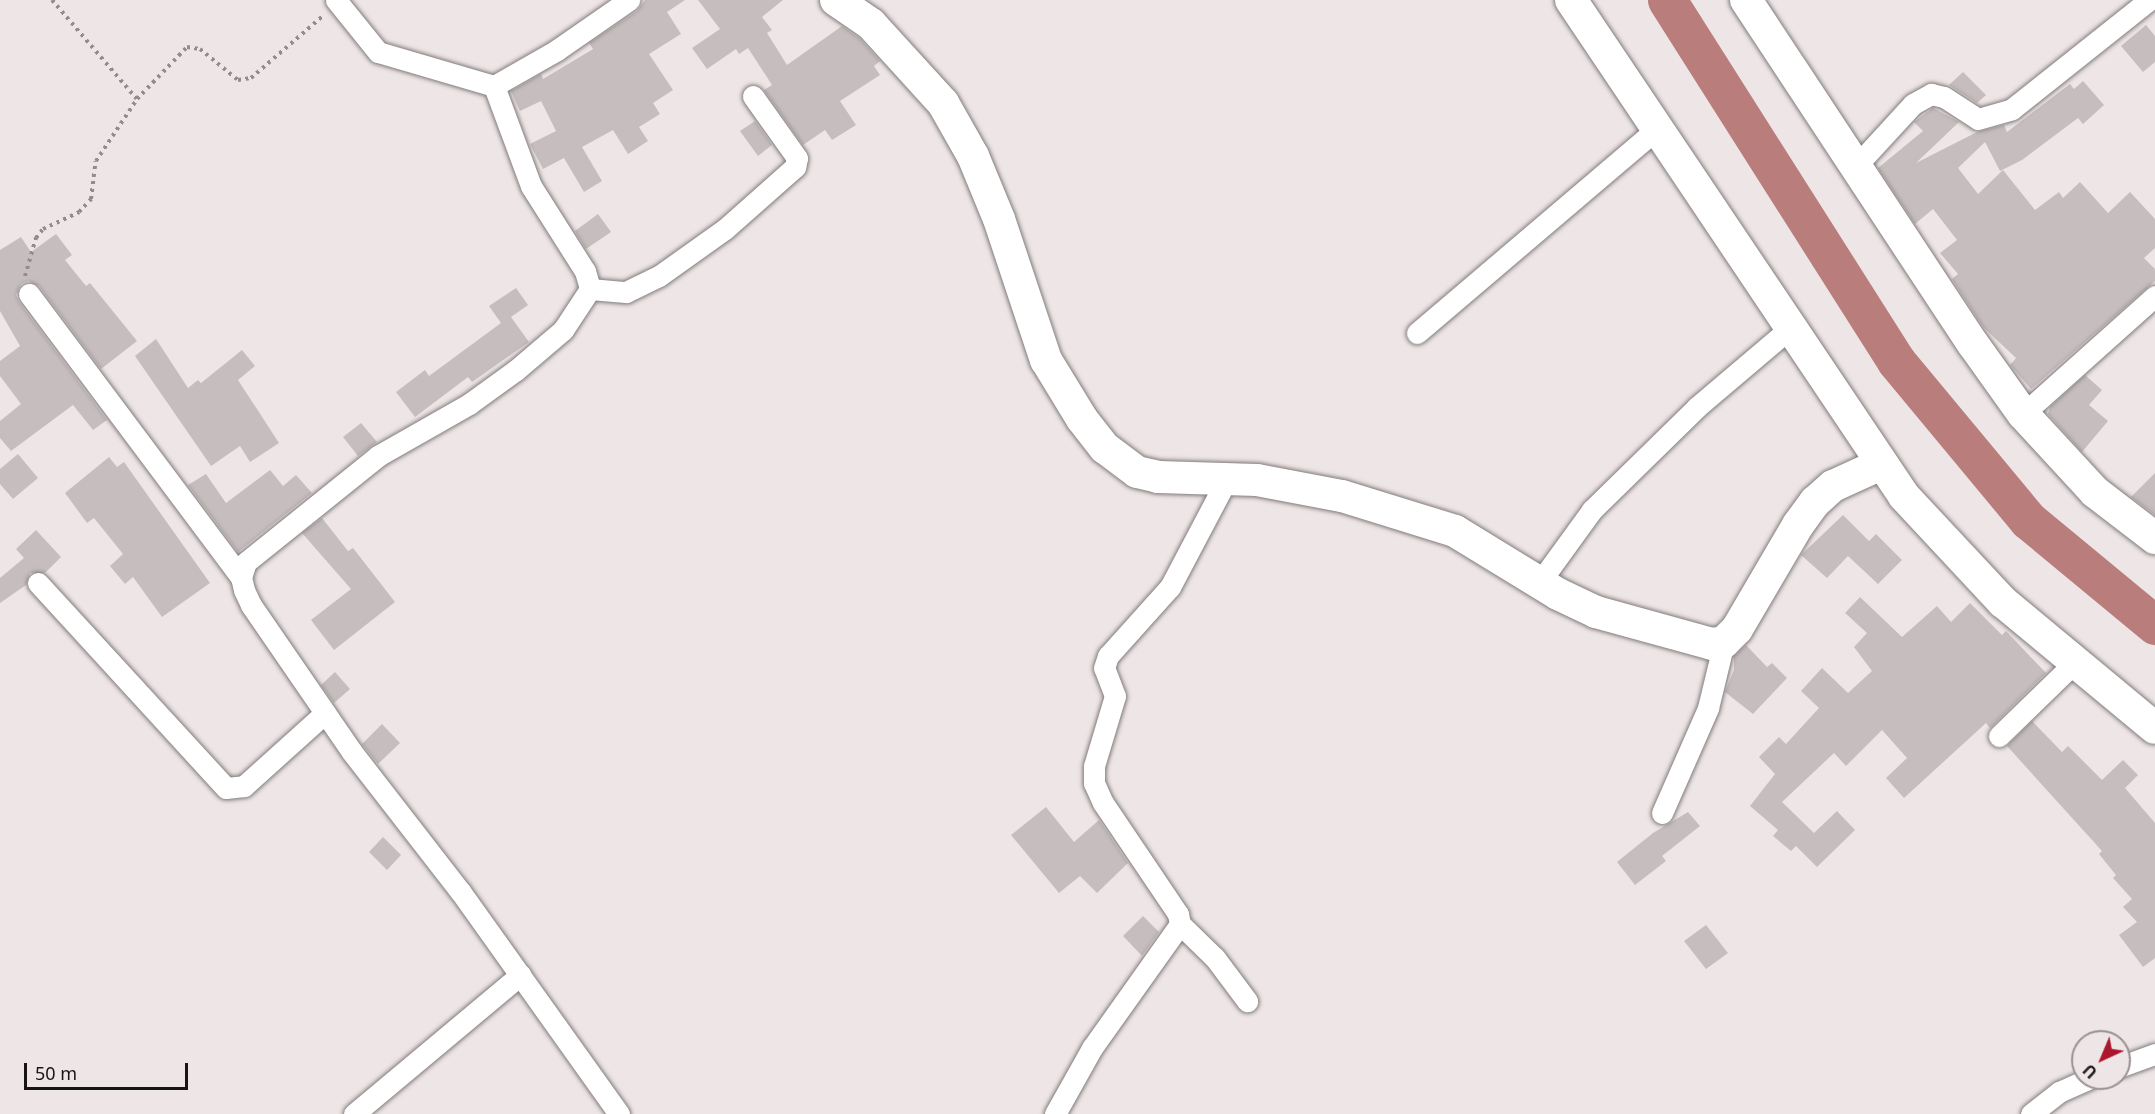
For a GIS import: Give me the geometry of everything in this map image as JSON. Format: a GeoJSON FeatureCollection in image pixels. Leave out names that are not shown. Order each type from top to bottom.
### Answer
{"type":"FeatureCollection","features":[{"type":"Feature","properties":{"kind":"street"},"geometry":{"type":"LineString","coordinates":[[337,1],[378,52],[494,86],[557,50],[629,0]]}},
{"type":"Feature","properties":{"kind":"street"},"geometry":{"type":"LineString","coordinates":[[836,0],[871,24],[943,103],[973,156],[999,219],[1046,360],[1093,434],[1137,472],[1257,480],[1342,496],[1455,531],[1539,583],[1630,624],[1697,643],[1724,642]]}},
{"type":"Feature","properties":{"kind":"street"},"geometry":{"type":"LineString","coordinates":[[1571,0],[1904,496],[1969,569],[2074,663],[2155,728]]}},
{"type":"Feature","properties":{"kind":"street"},"geometry":{"type":"LineString","coordinates":[[1746,0],[1972,344],[2023,414],[2095,492],[2155,538]]}},
{"type":"Feature","properties":{"kind":"street"},"geometry":{"type":"LineString","coordinates":[[1856,166],[1913,104],[1931,94],[1939,94],[1978,119],[2012,109],[2150,0]]}},
{"type":"Feature","properties":{"kind":"street"},"geometry":{"type":"LineString","coordinates":[[494,86],[531,186],[576,255],[590,289]]}},
{"type":"Feature","properties":{"kind":"street"},"geometry":{"type":"LineString","coordinates":[[590,289],[626,292],[659,276],[725,229],[795,167],[798,158],[753,96]]}},
{"type":"Feature","properties":{"kind":"street"},"geometry":{"type":"LineString","coordinates":[[1418,333],[1657,129]]}},
{"type":"Feature","properties":{"kind":"street"},"geometry":{"type":"LineString","coordinates":[[241,577],[246,562],[339,485],[378,456],[469,404],[516,370],[563,330],[590,289]]}},
{"type":"Feature","properties":{"kind":"street"},"geometry":{"type":"LineString","coordinates":[[29,294],[241,577],[251,605],[325,713],[520,975],[619,1114]]}},
{"type":"Feature","properties":{"kind":"street"},"geometry":{"type":"LineString","coordinates":[[2023,414],[2155,296]]}},
{"type":"Feature","properties":{"kind":"street"},"geometry":{"type":"LineString","coordinates":[[1539,583],[1592,510],[1697,407],[1790,328]]}},
{"type":"Feature","properties":{"kind":"street"},"geometry":{"type":"LineString","coordinates":[[1662,813],[1708,708],[1724,642],[1737,629],[1798,525],[1815,502],[1833,486],[1881,464]]}},
{"type":"Feature","properties":{"kind":"street"},"geometry":{"type":"LineString","coordinates":[[1227,479],[1170,587],[1108,656],[1104,668],[1115,696],[1094,766],[1094,783],[1103,803],[1178,914],[1180,924],[1215,958],[1247,1001]]}},
{"type":"Feature","properties":{"kind":"street"},"geometry":{"type":"LineString","coordinates":[[38,583],[226,788],[244,786],[325,713]]}},
{"type":"Feature","properties":{"kind":"street"},"geometry":{"type":"LineString","coordinates":[[1999,736],[2074,663]]}},
{"type":"Feature","properties":{"kind":"street"},"geometry":{"type":"LineString","coordinates":[[1055,1114],[1092,1048],[1180,924]]}},
{"type":"Feature","properties":{"kind":"street"},"geometry":{"type":"LineString","coordinates":[[354,1114],[520,975]]}},
{"type":"Feature","properties":{"kind":"street"},"geometry":{"type":"LineString","coordinates":[[2131,1063],[2155,1054]]}},
{"type":"Feature","properties":{"kind":"street"},"geometry":{"type":"LineString","coordinates":[[2031,1114],[2059,1092],[2071,1087]]}},
{"type":"Feature","properties":{"kind":"path"},"geometry":{"type":"LineString","coordinates":[[52,0],[137,99]]}},
{"type":"Feature","properties":{"kind":"path"},"geometry":{"type":"LineString","coordinates":[[29,294],[25,275],[36,237],[43,229],[79,212],[91,199],[96,161],[137,99],[187,47],[200,48],[237,80],[251,78],[337,1]]}},
{"type":"Feature","properties":{"kind":"building"},"geometry":{"type":"Polygon","coordinates":[[[645,0],[685,0],[667,12],[681,34],[649,54],[673,90],[653,103],[660,114],[639,127],[648,141],[628,154],[613,130],[582,147],[602,181],[584,192],[564,158],[543,169],[530,144],[556,131],[541,101],[520,111],[511,91],[541,74],[543,79],[593,49],[589,43],[637,11],[645,0]]]}},
{"type":"Feature","properties":{"kind":"building"},"geometry":{"type":"Polygon","coordinates":[[[698,0],[783,0],[762,17],[772,30],[767,33],[787,65],[842,26],[859,38],[880,61],[874,66],[880,75],[840,101],[856,125],[832,140],[825,130],[803,145],[764,90],[772,85],[748,48],[739,54],[736,49],[707,69],[692,48],[720,29],[698,0]]]}},
{"type":"Feature","properties":{"kind":"building"},"geometry":{"type":"Polygon","coordinates":[[[2146,25],[2155,36],[2155,62],[2143,72],[2121,46],[2146,25]]]}},
{"type":"Feature","properties":{"kind":"building"},"geometry":{"type":"Polygon","coordinates":[[[1963,72],[1986,95],[1977,103],[1949,85],[1963,72]]]}},
{"type":"Feature","properties":{"kind":"building"},"geometry":{"type":"Polygon","coordinates":[[[2083,81],[2104,105],[2083,124],[2078,118],[2022,160],[2000,171],[1985,142],[1958,168],[1978,194],[2003,170],[2035,210],[2059,192],[2063,198],[2080,182],[2108,213],[2130,192],[2155,219],[2155,248],[2144,258],[2155,269],[2155,281],[2031,389],[2010,365],[2016,358],[1983,327],[1952,279],[1958,274],[1940,253],[1957,240],[1933,209],[1915,224],[1878,168],[1923,131],[1914,122],[1933,108],[1959,122],[1916,163],[1977,132],[2004,125],[2007,132],[2070,84],[2074,89],[2083,81]]]}},
{"type":"Feature","properties":{"kind":"building"},"geometry":{"type":"Polygon","coordinates":[[[755,121],[772,145],[758,156],[740,131],[755,121]]]}},
{"type":"Feature","properties":{"kind":"building"},"geometry":{"type":"Polygon","coordinates":[[[598,214],[611,232],[586,249],[575,231],[598,214]]]}},
{"type":"Feature","properties":{"kind":"building"},"geometry":{"type":"Polygon","coordinates":[[[56,234],[72,255],[65,260],[86,286],[90,283],[137,341],[101,369],[39,286],[28,281],[21,284],[16,295],[19,302],[107,420],[93,430],[73,405],[11,451],[0,438],[0,421],[21,404],[0,376],[0,361],[20,346],[0,311],[0,250],[21,237],[31,252],[56,234]]]}},
{"type":"Feature","properties":{"kind":"building"},"geometry":{"type":"Polygon","coordinates":[[[516,288],[528,305],[511,317],[529,342],[472,382],[468,377],[415,417],[396,392],[425,370],[429,376],[501,323],[489,306],[516,288]]]}},
{"type":"Feature","properties":{"kind":"building"},"geometry":{"type":"Polygon","coordinates":[[[156,339],[188,388],[198,380],[201,383],[242,350],[255,366],[238,380],[279,443],[250,462],[240,446],[211,466],[135,356],[156,339]]]}},
{"type":"Feature","properties":{"kind":"building"},"geometry":{"type":"Polygon","coordinates":[[[2085,375],[2102,390],[2089,405],[2108,421],[2082,452],[2048,414],[2050,407],[2085,375]]]}},
{"type":"Feature","properties":{"kind":"building"},"geometry":{"type":"Polygon","coordinates":[[[361,423],[377,442],[358,456],[343,437],[361,423]]]}},
{"type":"Feature","properties":{"kind":"building"},"geometry":{"type":"Polygon","coordinates":[[[18,454],[38,478],[13,499],[0,484],[0,469],[18,454]]]}},
{"type":"Feature","properties":{"kind":"building"},"geometry":{"type":"Polygon","coordinates":[[[109,457],[117,467],[124,462],[210,583],[162,617],[133,577],[125,584],[110,566],[123,554],[94,518],[87,523],[65,493],[109,457]]]}},
{"type":"Feature","properties":{"kind":"building"},"geometry":{"type":"Polygon","coordinates":[[[270,470],[283,486],[296,475],[312,493],[238,552],[188,485],[206,474],[226,503],[270,470]]]}},
{"type":"Feature","properties":{"kind":"building"},"geometry":{"type":"Polygon","coordinates":[[[2155,473],[2155,515],[2131,497],[2155,473]]]}},
{"type":"Feature","properties":{"kind":"building"},"geometry":{"type":"Polygon","coordinates":[[[1843,515],[1869,541],[1876,534],[1902,560],[1878,584],[1848,556],[1827,578],[1801,555],[1843,515]]]}},
{"type":"Feature","properties":{"kind":"building"},"geometry":{"type":"Polygon","coordinates":[[[322,518],[348,551],[353,548],[395,602],[334,650],[311,620],[351,589],[302,533],[322,518]]]}},
{"type":"Feature","properties":{"kind":"building"},"geometry":{"type":"Polygon","coordinates":[[[36,530],[61,557],[45,573],[30,573],[26,585],[0,603],[0,578],[24,558],[16,549],[36,530]]]}},
{"type":"Feature","properties":{"kind":"building"},"geometry":{"type":"Polygon","coordinates":[[[1860,597],[1902,637],[1937,606],[1951,622],[1970,603],[2002,635],[2006,631],[2046,673],[1990,728],[1986,723],[1904,798],[1886,778],[1907,758],[1882,730],[1846,766],[1834,753],[1782,802],[1814,833],[1837,811],[1855,830],[1817,867],[1796,846],[1791,851],[1773,836],[1778,830],[1750,806],[1775,774],[1759,757],[1779,737],[1786,744],[1819,708],[1801,691],[1822,668],[1848,693],[1872,671],[1854,647],[1867,633],[1845,613],[1860,597]]]}},
{"type":"Feature","properties":{"kind":"building"},"geometry":{"type":"Polygon","coordinates":[[[1746,645],[1767,667],[1772,663],[1787,678],[1753,714],[1725,692],[1734,670],[1734,656],[1746,645]]]}},
{"type":"Feature","properties":{"kind":"building"},"geometry":{"type":"Polygon","coordinates":[[[335,672],[350,689],[334,703],[321,685],[335,672]]]}},
{"type":"Feature","properties":{"kind":"building"},"geometry":{"type":"Polygon","coordinates":[[[2032,721],[2062,752],[2068,746],[2102,780],[2123,760],[2138,775],[2125,788],[2155,823],[2155,958],[2143,967],[2119,935],[2137,922],[2123,907],[2132,899],[2113,878],[2116,875],[2099,854],[2102,851],[2007,746],[2032,721]]]}},
{"type":"Feature","properties":{"kind":"building"},"geometry":{"type":"Polygon","coordinates":[[[382,724],[400,743],[378,764],[362,744],[382,724]]]}},
{"type":"Feature","properties":{"kind":"building"},"geometry":{"type":"Polygon","coordinates":[[[1046,807],[1074,842],[1099,820],[1128,863],[1097,893],[1080,876],[1059,893],[1011,835],[1046,807]]]}},
{"type":"Feature","properties":{"kind":"building"},"geometry":{"type":"Polygon","coordinates":[[[1688,812],[1700,826],[1662,856],[1666,861],[1635,885],[1617,862],[1653,833],[1688,812]]]}},
{"type":"Feature","properties":{"kind":"building"},"geometry":{"type":"Polygon","coordinates":[[[383,837],[401,855],[387,870],[369,852],[383,837]]]}},
{"type":"Feature","properties":{"kind":"building"},"geometry":{"type":"Polygon","coordinates":[[[1143,916],[1159,932],[1142,956],[1123,936],[1143,916]]]}},
{"type":"Feature","properties":{"kind":"building"},"geometry":{"type":"Polygon","coordinates":[[[1706,925],[1728,953],[1706,969],[1684,941],[1706,925]]]}},
{"type":"Feature","properties":{"kind":"waterway"},"geometry":{"type":"LineString","coordinates":[[1667,0],[1896,361],[2028,520],[2155,625]]}}]}
